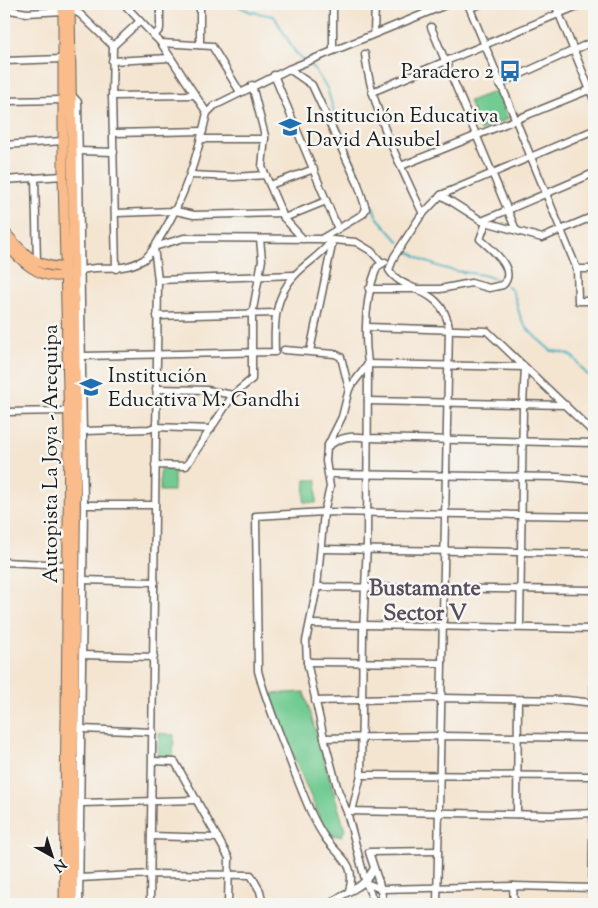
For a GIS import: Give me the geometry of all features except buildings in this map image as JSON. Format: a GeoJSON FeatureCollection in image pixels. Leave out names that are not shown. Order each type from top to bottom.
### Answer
{"type":"FeatureCollection","features":[{"type":"Feature","properties":{"kind":"main road","name":"Autopista La Joya - Arequipa"},"geometry":{"type":"LineString","coordinates":[[64,904],[68,411],[75,274],[63,176],[62,59],[66,7]]}},
{"type":"Feature","properties":{"kind":"main road","name":"Autopista La Joya - Arequipa"},"geometry":{"type":"LineString","coordinates":[[66,7],[71,94],[75,274],[77,881],[72,904]]}},
{"type":"Feature","properties":{"kind":"main road"},"geometry":{"type":"LineString","coordinates":[[4,231],[26,255],[37,262],[44,266],[60,267],[75,274]]}},
{"type":"Feature","properties":{"kind":"main road"},"geometry":{"type":"LineString","coordinates":[[4,242],[22,262],[34,269],[60,277],[75,274]]}},
{"type":"Feature","properties":{"kind":"street"},"geometry":{"type":"LineString","coordinates":[[124,4],[161,43],[207,113]]}},
{"type":"Feature","properties":{"kind":"street"},"geometry":{"type":"LineString","coordinates":[[154,36],[160,29],[160,4]]}},
{"type":"Feature","properties":{"kind":"street"},"geometry":{"type":"LineString","coordinates":[[200,4],[200,45]]}},
{"type":"Feature","properties":{"kind":"street"},"geometry":{"type":"LineString","coordinates":[[333,4],[333,50]]}},
{"type":"Feature","properties":{"kind":"street"},"geometry":{"type":"LineString","coordinates":[[374,33],[375,4]]}},
{"type":"Feature","properties":{"kind":"street"},"geometry":{"type":"LineString","coordinates":[[424,4],[427,12]]}},
{"type":"Feature","properties":{"kind":"street"},"geometry":{"type":"LineString","coordinates":[[75,274],[116,269],[144,259],[154,247],[176,211],[191,175],[202,139],[207,113],[214,106],[289,69],[448,4]]}},
{"type":"Feature","properties":{"kind":"street"},"geometry":{"type":"LineString","coordinates":[[481,4],[469,6],[486,44],[499,84],[577,269],[578,301],[594,301]]}},
{"type":"Feature","properties":{"kind":"street"},"geometry":{"type":"LineString","coordinates":[[555,4],[592,89],[594,100]]}},
{"type":"Feature","properties":{"kind":"street"},"geometry":{"type":"LineString","coordinates":[[372,92],[582,4]]}},
{"type":"Feature","properties":{"kind":"street"},"geometry":{"type":"LineString","coordinates":[[4,9],[27,13],[66,7],[80,14],[113,46]]}},
{"type":"Feature","properties":{"kind":"street"},"geometry":{"type":"LineString","coordinates":[[116,269],[112,96],[113,46],[140,22]]}},
{"type":"Feature","properties":{"kind":"street"},"geometry":{"type":"LineString","coordinates":[[431,26],[516,230]]}},
{"type":"Feature","properties":{"kind":"street"},"geometry":{"type":"LineString","coordinates":[[499,84],[594,41]]}},
{"type":"Feature","properties":{"kind":"street"},"geometry":{"type":"LineString","coordinates":[[161,43],[212,46],[240,92]]}},
{"type":"Feature","properties":{"kind":"street"},"geometry":{"type":"LineString","coordinates":[[365,54],[372,92],[401,166],[423,214]]}},
{"type":"Feature","properties":{"kind":"street"},"geometry":{"type":"LineString","coordinates":[[112,61],[171,58]]}},
{"type":"Feature","properties":{"kind":"street"},"geometry":{"type":"LineString","coordinates":[[4,61],[62,59]]}},
{"type":"Feature","properties":{"kind":"street"},"geometry":{"type":"LineString","coordinates":[[289,69],[312,85],[358,184],[366,209],[364,214],[320,239]]}},
{"type":"Feature","properties":{"kind":"street"},"geometry":{"type":"LineString","coordinates":[[274,76],[338,229]]}},
{"type":"Feature","properties":{"kind":"street"},"geometry":{"type":"LineString","coordinates":[[252,86],[264,139],[262,167],[283,215],[303,239]]}},
{"type":"Feature","properties":{"kind":"street"},"geometry":{"type":"LineString","coordinates":[[401,166],[592,89]]}},
{"type":"Feature","properties":{"kind":"street"},"geometry":{"type":"LineString","coordinates":[[71,94],[78,102],[79,152],[75,274],[84,356],[83,655],[81,803],[77,881],[79,904]]}},
{"type":"Feature","properties":{"kind":"street"},"geometry":{"type":"LineString","coordinates":[[112,96],[195,95]]}},
{"type":"Feature","properties":{"kind":"street"},"geometry":{"type":"LineString","coordinates":[[4,101],[63,100]]}},
{"type":"Feature","properties":{"kind":"street"},"geometry":{"type":"LineString","coordinates":[[437,904],[436,851],[439,841],[440,812],[440,698],[442,663],[441,626],[444,588],[446,364],[449,328],[442,309],[433,298],[421,289],[394,277],[389,270],[394,257],[423,214],[441,195],[594,130]]}},
{"type":"Feature","properties":{"kind":"street"},"geometry":{"type":"LineString","coordinates":[[114,133],[203,131]]}},
{"type":"Feature","properties":{"kind":"street"},"geometry":{"type":"LineString","coordinates":[[202,139],[264,139]]}},
{"type":"Feature","properties":{"kind":"street"},"geometry":{"type":"LineString","coordinates":[[4,145],[63,141]]}},
{"type":"Feature","properties":{"kind":"street"},"geometry":{"type":"LineString","coordinates":[[79,152],[114,152]]}},
{"type":"Feature","properties":{"kind":"street"},"geometry":{"type":"LineString","coordinates":[[270,185],[314,169]]}},
{"type":"Feature","properties":{"kind":"street"},"geometry":{"type":"LineString","coordinates":[[484,222],[594,173]]}},
{"type":"Feature","properties":{"kind":"street"},"geometry":{"type":"LineString","coordinates":[[191,175],[266,175]]}},
{"type":"Feature","properties":{"kind":"street"},"geometry":{"type":"LineString","coordinates":[[4,180],[63,176]]}},
{"type":"Feature","properties":{"kind":"street"},"geometry":{"type":"LineString","coordinates":[[35,178],[37,262]]}},
{"type":"Feature","properties":{"kind":"street"},"geometry":{"type":"LineString","coordinates":[[441,195],[484,222],[542,238],[594,216]]}},
{"type":"Feature","properties":{"kind":"street"},"geometry":{"type":"LineString","coordinates":[[116,213],[176,211],[194,215],[283,215],[326,201]]}},
{"type":"Feature","properties":{"kind":"street"},"geometry":{"type":"LineString","coordinates":[[369,289],[440,289],[471,283],[495,288],[504,284],[507,278],[507,269],[480,239],[484,222]]}},
{"type":"Feature","properties":{"kind":"street"},"geometry":{"type":"LineString","coordinates":[[154,247],[184,238],[320,239],[356,242],[371,250],[382,263]]}},
{"type":"Feature","properties":{"kind":"street"},"geometry":{"type":"LineString","coordinates":[[155,465],[186,466],[233,395],[252,378],[252,315],[262,260],[260,239]]}},
{"type":"Feature","properties":{"kind":"street"},"geometry":{"type":"LineString","coordinates":[[84,356],[275,352],[275,313],[282,295],[294,275],[326,249],[332,240]]}},
{"type":"Feature","properties":{"kind":"street"},"geometry":{"type":"LineString","coordinates":[[310,351],[332,240]]}},
{"type":"Feature","properties":{"kind":"street"},"geometry":{"type":"LineString","coordinates":[[150,904],[158,280],[154,247]]}},
{"type":"Feature","properties":{"kind":"street"},"geometry":{"type":"LineString","coordinates":[[350,811],[361,775],[368,513],[367,327],[369,289],[377,267],[394,257]]}},
{"type":"Feature","properties":{"kind":"street"},"geometry":{"type":"LineString","coordinates":[[577,269],[594,269]]}},
{"type":"Feature","properties":{"kind":"street"},"geometry":{"type":"LineString","coordinates":[[158,280],[259,278],[294,275]]}},
{"type":"Feature","properties":{"kind":"street"},"geometry":{"type":"LineString","coordinates":[[157,316],[275,313]]}},
{"type":"Feature","properties":{"kind":"street"},"geometry":{"type":"LineString","coordinates":[[367,327],[487,330],[594,433]]}},
{"type":"Feature","properties":{"kind":"street"},"geometry":{"type":"LineString","coordinates":[[284,350],[335,354],[341,357],[349,389]]}},
{"type":"Feature","properties":{"kind":"street"},"geometry":{"type":"LineString","coordinates":[[368,364],[525,367]]}},
{"type":"Feature","properties":{"kind":"street"},"geometry":{"type":"LineString","coordinates":[[368,364],[349,389],[342,417],[327,447],[326,460],[330,474],[330,487],[324,512],[317,587],[306,641],[307,662],[324,738],[338,790],[350,811],[366,882],[375,904]]}},
{"type":"Feature","properties":{"kind":"street"},"geometry":{"type":"LineString","coordinates":[[520,627],[522,440],[525,367]]}},
{"type":"Feature","properties":{"kind":"street"},"geometry":{"type":"LineString","coordinates":[[156,389],[207,390],[233,395]]}},
{"type":"Feature","properties":{"kind":"street"},"geometry":{"type":"LineString","coordinates":[[368,401],[446,401],[566,405]]}},
{"type":"Feature","properties":{"kind":"street"},"geometry":{"type":"LineString","coordinates":[[4,412],[68,411]]}},
{"type":"Feature","properties":{"kind":"street"},"geometry":{"type":"LineString","coordinates":[[84,431],[149,429],[155,427],[211,429]]}},
{"type":"Feature","properties":{"kind":"street"},"geometry":{"type":"LineString","coordinates":[[327,447],[342,437],[354,436],[367,438],[594,443]]}},
{"type":"Feature","properties":{"kind":"street"},"geometry":{"type":"LineString","coordinates":[[330,474],[594,480]]}},
{"type":"Feature","properties":{"kind":"street"},"geometry":{"type":"LineString","coordinates":[[84,505],[154,505]]}},
{"type":"Feature","properties":{"kind":"street"},"geometry":{"type":"LineString","coordinates":[[349,891],[352,881],[350,868],[326,839],[313,816],[264,695],[258,671],[256,516],[324,512],[594,516]]}},
{"type":"Feature","properties":{"kind":"street"},"geometry":{"type":"LineString","coordinates":[[321,549],[594,553]]}},
{"type":"Feature","properties":{"kind":"street"},"geometry":{"type":"LineString","coordinates":[[4,562],[68,565]]}},
{"type":"Feature","properties":{"kind":"street"},"geometry":{"type":"LineString","coordinates":[[83,580],[155,582]]}},
{"type":"Feature","properties":{"kind":"street"},"geometry":{"type":"LineString","coordinates":[[317,587],[594,590]]}},
{"type":"Feature","properties":{"kind":"street"},"geometry":{"type":"LineString","coordinates":[[310,624],[594,629]]}},
{"type":"Feature","properties":{"kind":"street"},"geometry":{"type":"LineString","coordinates":[[83,655],[154,657]]}},
{"type":"Feature","properties":{"kind":"street"},"geometry":{"type":"LineString","coordinates":[[307,662],[442,663]]}},
{"type":"Feature","properties":{"kind":"street"},"geometry":{"type":"LineString","coordinates":[[592,904],[594,854],[594,674]]}},
{"type":"Feature","properties":{"kind":"street"},"geometry":{"type":"LineString","coordinates":[[315,700],[440,698],[594,703]]}},
{"type":"Feature","properties":{"kind":"street"},"geometry":{"type":"LineString","coordinates":[[517,814],[516,737],[518,700]]}},
{"type":"Feature","properties":{"kind":"street"},"geometry":{"type":"LineString","coordinates":[[82,729],[153,732]]}},
{"type":"Feature","properties":{"kind":"street"},"geometry":{"type":"LineString","coordinates":[[324,738],[441,736],[594,738]]}},
{"type":"Feature","properties":{"kind":"street"},"geometry":{"type":"LineString","coordinates":[[153,761],[175,762],[229,858],[228,904]]}},
{"type":"Feature","properties":{"kind":"street"},"geometry":{"type":"LineString","coordinates":[[361,775],[594,776]]}},
{"type":"Feature","properties":{"kind":"street"},"geometry":{"type":"LineString","coordinates":[[81,803],[146,803],[150,800],[197,800]]}},
{"type":"Feature","properties":{"kind":"street"},"geometry":{"type":"LineString","coordinates":[[350,811],[517,814],[594,813]]}},
{"type":"Feature","properties":{"kind":"street"},"geometry":{"type":"LineString","coordinates":[[151,836],[218,838]]}},
{"type":"Feature","properties":{"kind":"street"},"geometry":{"type":"LineString","coordinates":[[383,904],[381,889],[369,852],[436,851]]}},
{"type":"Feature","properties":{"kind":"street"},"geometry":{"type":"LineString","coordinates":[[330,904],[366,882],[374,868]]}},
{"type":"Feature","properties":{"kind":"street"},"geometry":{"type":"LineString","coordinates":[[77,881],[151,874],[251,875],[260,891],[263,904]]}},
{"type":"Feature","properties":{"kind":"street"},"geometry":{"type":"LineString","coordinates":[[366,882],[381,889],[513,886],[593,888]]}},
{"type":"Feature","properties":{"kind":"street"},"geometry":{"type":"LineString","coordinates":[[513,886],[514,904]]}},
{"type":"Feature","properties":{"kind":"green space"},"geometry":{"type":"Polygon","coordinates":[[[496,91],[508,119],[480,131],[469,101],[496,91]]]}},
{"type":"Feature","properties":{"kind":"green space"},"geometry":{"type":"Polygon","coordinates":[[[160,469],[174,469],[174,491],[160,491],[160,469]]]}},
{"type":"Feature","properties":{"kind":"green space"},"geometry":{"type":"Polygon","coordinates":[[[305,480],[317,480],[316,503],[304,502],[305,480]]]}},
{"type":"Feature","properties":{"kind":"green space"},"geometry":{"type":"Polygon","coordinates":[[[304,692],[345,830],[341,836],[327,835],[267,694],[304,692]]]}},
{"type":"Feature","properties":{"kind":"green space"},"geometry":{"type":"Polygon","coordinates":[[[159,733],[174,735],[173,757],[157,756],[159,733]]]}},
{"type":"Feature","properties":{"kind":"waterway"},"geometry":{"type":"LineString","coordinates":[[234,4],[251,12],[274,16],[295,52],[304,61]]}},
{"type":"Feature","properties":{"kind":"waterway"},"geometry":{"type":"LineString","coordinates":[[308,64],[314,69],[327,88],[338,125],[377,217],[399,242]]}},
{"type":"Feature","properties":{"kind":"waterway"},"geometry":{"type":"LineString","coordinates":[[405,248],[422,260],[436,266],[486,276],[502,283]]}},
{"type":"Feature","properties":{"kind":"waterway"},"geometry":{"type":"LineString","coordinates":[[506,285],[510,288],[523,323],[530,332],[551,351],[561,352],[573,357],[587,375],[594,380]]}},
{"type":"Feature","properties":{"kind":"place","name":"Paradero 2"},"geometry":{"type":"Point","coordinates":[510,71]}},
{"type":"Feature","properties":{"kind":"place","name":"Institución Educativa David Ausubel"},"geometry":{"type":"Point","coordinates":[290,127]}},
{"type":"Feature","properties":{"kind":"place","name":"Institución Educativa M. Gandhi"},"geometry":{"type":"Point","coordinates":[91,387]}},
{"type":"Feature","properties":{"kind":"district","name":"Bustamante Sector V"},"geometry":{"type":"Point","coordinates":[425,600]}}]}
